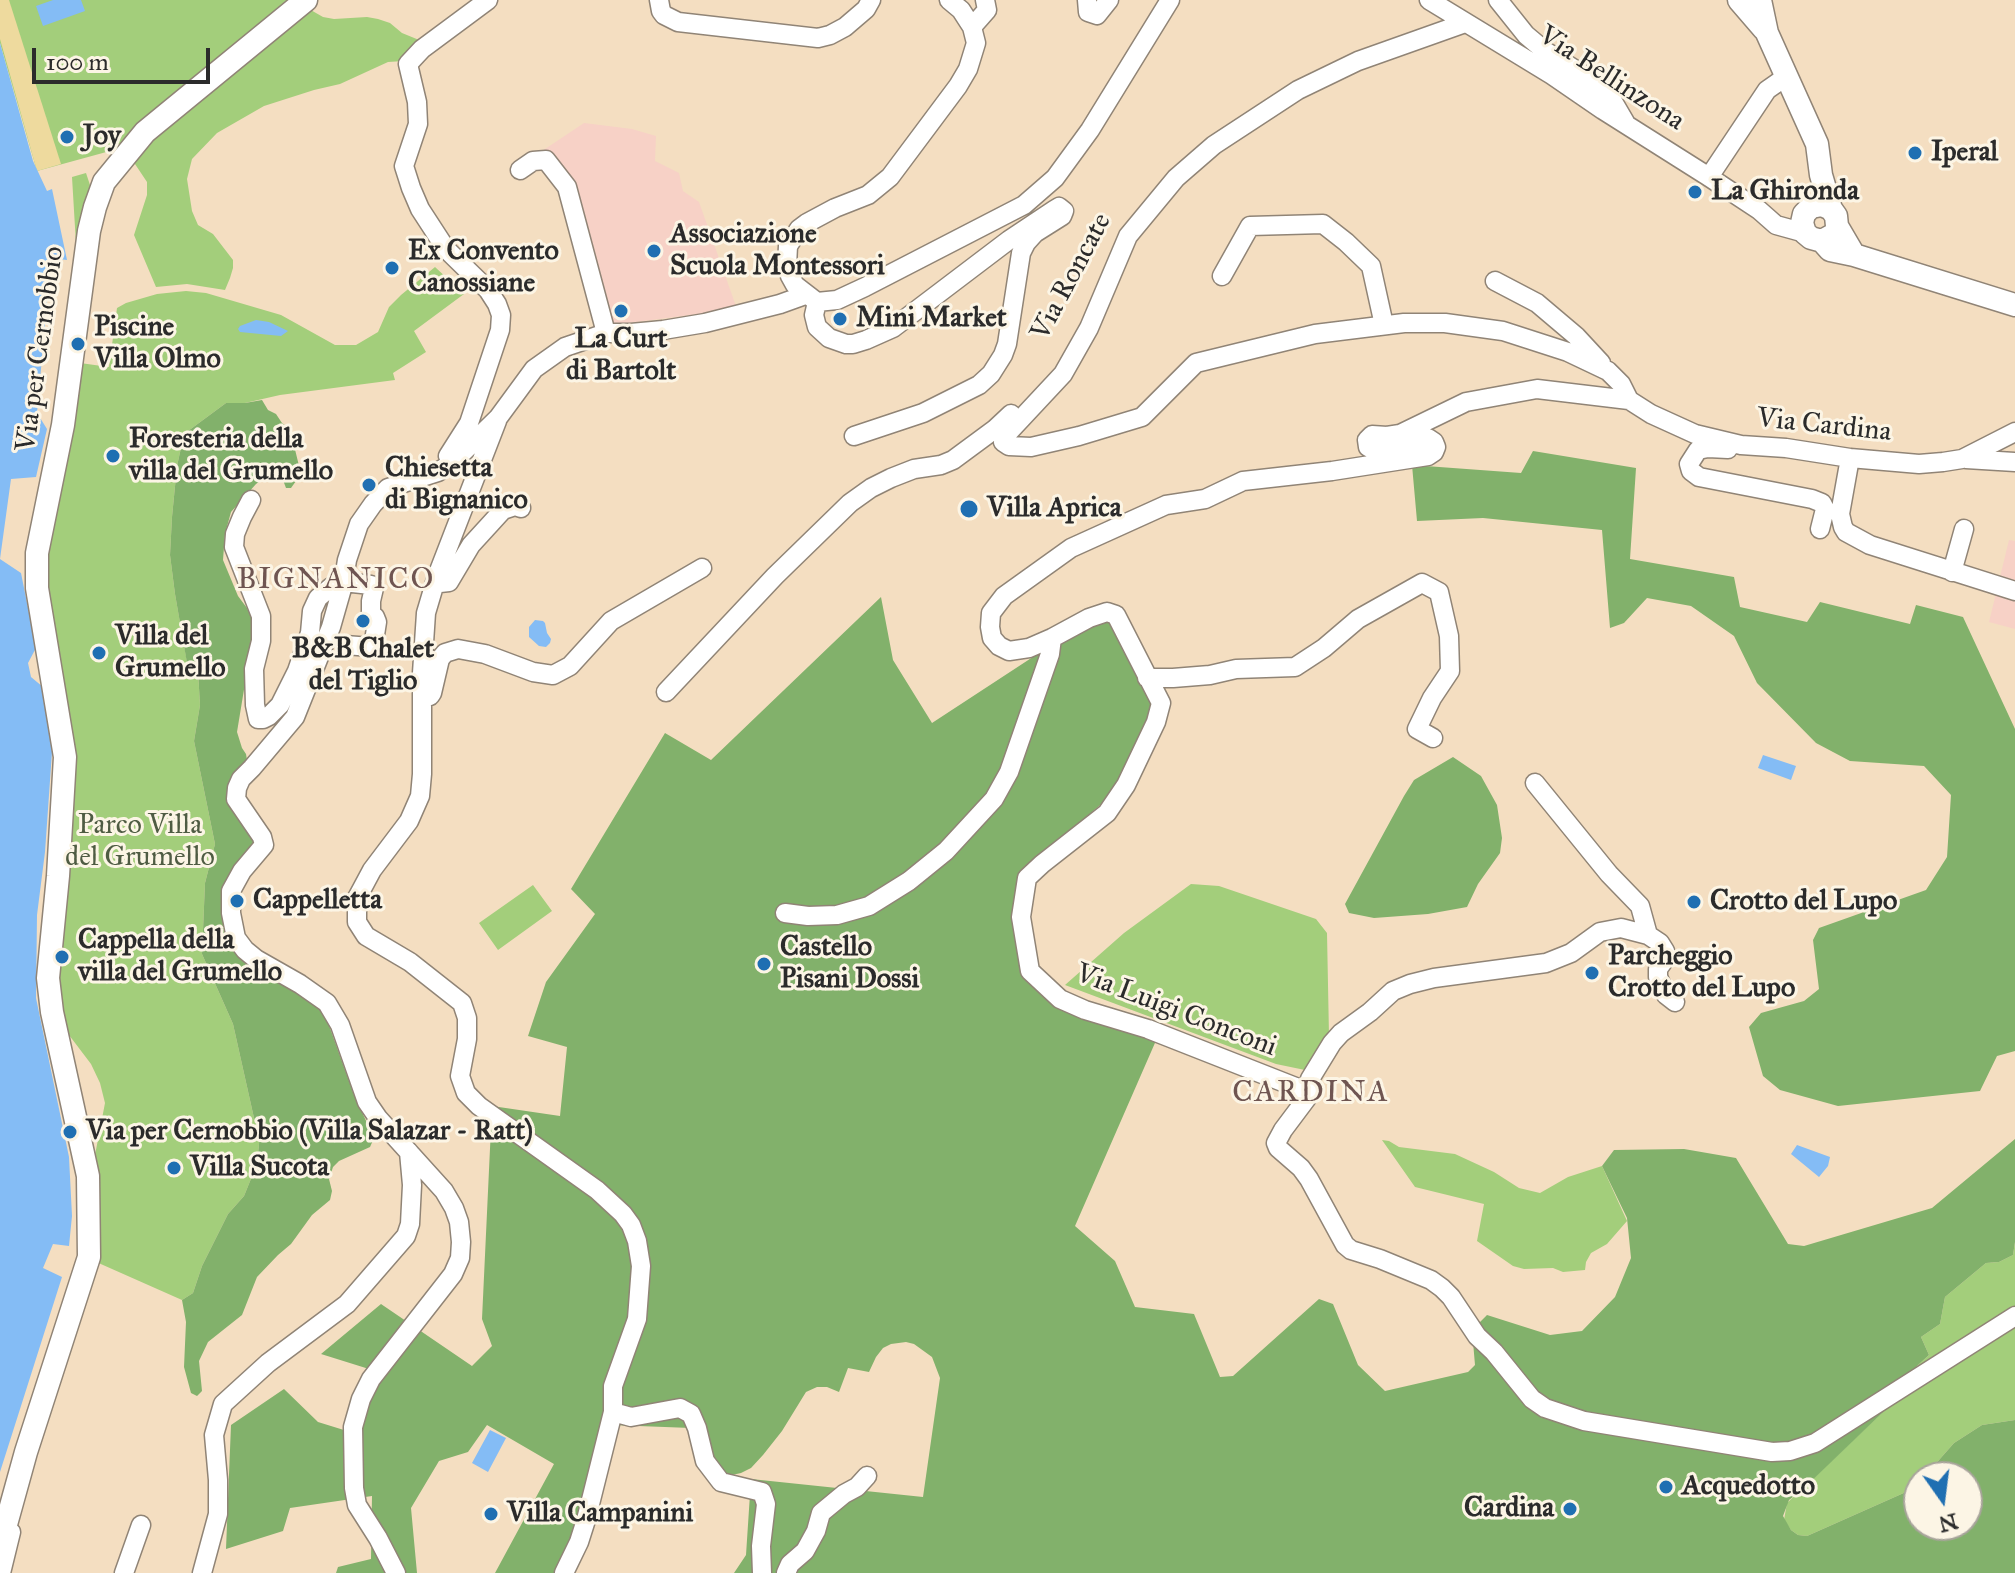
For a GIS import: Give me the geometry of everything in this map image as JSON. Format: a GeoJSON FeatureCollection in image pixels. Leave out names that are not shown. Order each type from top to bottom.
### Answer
{"type":"FeatureCollection","features":[{"type":"Feature","properties":{"kind":"main road","name":"Via per Cernobbio"},"geometry":{"type":"LineString","coordinates":[[0,1546],[26,1452],[89,1257],[88,1176],[52,1012],[48,978],[65,757],[37,588],[37,553],[63,425],[89,231],[104,182],[145,132],[306,0]]}},
{"type":"Feature","properties":{"kind":"main road"},"geometry":{"type":"LineString","coordinates":[[1739,0],[1767,33]]}},
{"type":"Feature","properties":{"kind":"main road"},"geometry":{"type":"LineString","coordinates":[[1760,0],[1767,33],[1817,144],[1821,175],[1818,222]]}},
{"type":"Feature","properties":{"kind":"main road","name":"Via Bellinzona"},"geometry":{"type":"LineString","coordinates":[[1818,222],[1830,250],[2015,305]]}},
{"type":"Feature","properties":{"kind":"street"},"geometry":{"type":"LineString","coordinates":[[438,472],[469,423],[500,330],[501,315],[488,290],[446,249],[420,209],[411,188],[404,166],[418,124],[417,102],[408,64],[422,49],[488,0]]}},
{"type":"Feature","properties":{"kind":"street"},"geometry":{"type":"LineString","coordinates":[[659,0],[664,15],[678,22],[818,38],[845,27],[866,9],[871,0]]}},
{"type":"Feature","properties":{"kind":"street"},"geometry":{"type":"LineString","coordinates":[[854,436],[923,413],[979,385],[991,374],[1007,344],[1021,253],[1035,233],[1062,216],[1064,211],[1059,207],[1009,240],[893,328],[866,340],[846,344],[829,338],[817,327],[811,298],[795,285],[787,266],[786,256],[792,237],[807,223],[868,195],[890,177],[958,86],[968,69],[976,43],[972,27],[961,10],[949,0]]}},
{"type":"Feature","properties":{"kind":"street"},"geometry":{"type":"LineString","coordinates":[[972,27],[987,10],[985,0]]}},
{"type":"Feature","properties":{"kind":"street"},"geometry":{"type":"LineString","coordinates":[[1087,0],[1088,12],[1097,15],[1109,0]]}},
{"type":"Feature","properties":{"kind":"street"},"geometry":{"type":"LineString","coordinates":[[396,1573],[357,1505],[353,1427],[371,1379],[453,1274],[460,1258],[459,1222],[444,1191],[367,1102],[333,1011],[310,991],[245,950],[236,938],[231,913],[231,891],[236,880],[264,845],[262,837],[236,799],[237,788],[241,779],[295,717],[331,627],[359,524],[388,488],[438,472],[453,462],[498,418],[534,369],[565,347],[606,333],[663,330],[705,323],[811,298],[837,300],[1024,205],[1055,178],[1090,130],[1170,0]]}},
{"type":"Feature","properties":{"kind":"street"},"geometry":{"type":"LineString","coordinates":[[1498,0],[1526,35],[1545,51],[1587,77],[1611,98],[1626,125]]}},
{"type":"Feature","properties":{"kind":"street"},"geometry":{"type":"LineString","coordinates":[[1408,44],[1434,25],[1437,5]]}},
{"type":"Feature","properties":{"kind":"street","name":"Via Bellinzona"},"geometry":{"type":"LineString","coordinates":[[1437,5],[1552,75],[1759,210],[1818,222]]}},
{"type":"Feature","properties":{"kind":"street"},"geometry":{"type":"LineString","coordinates":[[1465,23],[1358,61],[1298,90],[1214,145],[1176,178],[1128,236],[1089,328],[1063,374],[1004,437],[1003,442],[1009,446],[1031,447],[1142,417],[1196,363],[1315,334],[1384,325],[1445,323],[1503,331],[1568,352],[1608,371]]}},
{"type":"Feature","properties":{"kind":"street","name":"Via Roncate"},"geometry":{"type":"LineString","coordinates":[[666,692],[775,576],[850,503],[891,478],[953,460],[1008,418],[1055,368],[1083,322],[1122,234],[1169,173],[1288,83],[1323,65],[1358,61]]}},
{"type":"Feature","properties":{"kind":"street"},"geometry":{"type":"LineString","coordinates":[[1709,177],[1767,90],[1787,76]]}},
{"type":"Feature","properties":{"kind":"street"},"geometry":{"type":"LineString","coordinates":[[520,170],[533,161],[546,160],[567,187],[606,333]]}},
{"type":"Feature","properties":{"kind":"street"},"geometry":{"type":"LineString","coordinates":[[1222,276],[1250,226],[1323,224],[1371,266],[1384,325]]}},
{"type":"Feature","properties":{"kind":"street"},"geometry":{"type":"LineString","coordinates":[[1495,281],[1537,303],[1576,336],[1621,384],[1629,400]]}},
{"type":"Feature","properties":{"kind":"street","name":"Via Luigi Conconi"},"geometry":{"type":"LineString","coordinates":[[1309,1087],[1298,1088],[1148,1029],[1085,1010],[1060,999],[1030,971],[1021,917],[1027,878],[1107,813],[1126,785],[1156,722],[1161,703],[1116,615],[1107,612],[1089,618],[1029,648],[1009,651],[992,638],[991,613],[1004,596],[1071,548],[1166,505],[1205,499],[1243,481],[1428,456],[1436,447],[1428,438],[1375,451],[1368,447],[1367,440],[1372,435],[1400,434],[1466,402],[1537,389],[1629,400]]}},
{"type":"Feature","properties":{"kind":"street","name":"Via Cardina"},"geometry":{"type":"LineString","coordinates":[[1629,400],[1695,434],[1741,445],[1919,464],[1962,459],[2015,432]]}},
{"type":"Feature","properties":{"kind":"street"},"geometry":{"type":"LineString","coordinates":[[498,418],[437,576],[426,613],[420,796],[409,821],[372,870],[357,898],[357,922],[366,936],[410,962],[462,1003],[467,1018],[467,1039],[460,1076],[466,1093],[479,1106],[597,1190],[623,1214],[637,1241],[641,1266],[637,1319],[613,1386],[613,1412],[586,1520],[564,1573]]}},
{"type":"Feature","properties":{"kind":"street"},"geometry":{"type":"LineString","coordinates":[[1803,450],[1708,448],[1698,450],[1689,464],[1691,471],[1699,477],[1822,503],[1825,509],[1820,529]]}},
{"type":"Feature","properties":{"kind":"street"},"geometry":{"type":"LineString","coordinates":[[1850,458],[1840,514],[1846,532],[1870,545],[2015,591]]}},
{"type":"Feature","properties":{"kind":"street"},"geometry":{"type":"LineString","coordinates":[[1962,459],[2015,462]]}},
{"type":"Feature","properties":{"kind":"street"},"geometry":{"type":"LineString","coordinates":[[251,500],[238,526],[234,547],[261,616],[261,641],[254,669],[258,719],[269,716],[280,705],[297,671],[318,598],[331,587],[343,583],[371,585],[374,588],[371,616],[377,622],[374,641],[371,647],[345,645]]}},
{"type":"Feature","properties":{"kind":"street"},"geometry":{"type":"LineString","coordinates":[[437,576],[440,583],[449,582],[471,545],[503,510],[515,506],[521,508]]}},
{"type":"Feature","properties":{"kind":"street"},"geometry":{"type":"LineString","coordinates":[[1952,572],[1964,529]]}},
{"type":"Feature","properties":{"kind":"street"},"geometry":{"type":"LineString","coordinates":[[422,692],[424,697],[430,696],[440,659],[445,653],[458,649],[553,675],[570,666],[611,621],[702,568]]}},
{"type":"Feature","properties":{"kind":"street"},"geometry":{"type":"LineString","coordinates":[[1147,678],[1295,667],[1324,648],[1358,619],[1422,583],[1439,592],[1449,636],[1450,671],[1417,729],[1433,738]]}},
{"type":"Feature","properties":{"kind":"street"},"geometry":{"type":"LineString","coordinates":[[785,913],[837,915],[869,906],[909,881],[946,851],[994,799],[1009,772],[1050,654],[1052,638]]}},
{"type":"Feature","properties":{"kind":"street"},"geometry":{"type":"LineString","coordinates":[[1535,783],[1609,874],[1640,906],[1648,935]]}},
{"type":"Feature","properties":{"kind":"street"},"geometry":{"type":"LineString","coordinates":[[1675,1002],[1666,995],[1658,977],[1665,951],[1660,943],[1648,935],[1621,928],[1600,932],[1564,957],[1546,963],[1410,984],[1393,991],[1332,1043],[1310,1079],[1307,1098],[1276,1143],[1309,1179],[1345,1245],[1431,1280],[1442,1288],[1477,1336],[1532,1399],[1545,1408],[1584,1421],[1772,1452],[1790,1451],[1815,1443],[2015,1316]]}},
{"type":"Feature","properties":{"kind":"street"},"geometry":{"type":"LineString","coordinates":[[202,1573],[218,1514],[214,1435],[223,1404],[268,1363],[347,1304],[406,1236],[410,1224],[412,1185],[409,1152]]}},
{"type":"Feature","properties":{"kind":"street"},"geometry":{"type":"LineString","coordinates":[[613,1412],[631,1417],[680,1408],[691,1414],[705,1461],[721,1482],[762,1492],[766,1504],[761,1546],[762,1573]]}},
{"type":"Feature","properties":{"kind":"street"},"geometry":{"type":"LineString","coordinates":[[786,1573],[790,1564],[805,1551],[821,1513],[867,1476]]}},
{"type":"Feature","properties":{"kind":"street"},"geometry":{"type":"LineString","coordinates":[[1,1573],[12,1529],[13,1519],[8,1518]]}},
{"type":"Feature","properties":{"kind":"street"},"geometry":{"type":"LineString","coordinates":[[124,1573],[141,1525]]}},
{"type":"Feature","properties":{"kind":"shaded area","name":"Associazione Scuola Montessori"},"geometry":{"type":"Polygon","coordinates":[[[584,123],[632,129],[656,136],[655,161],[679,173],[683,191],[699,202],[737,309],[612,327],[574,184],[539,153],[584,123]]]}},
{"type":"Feature","properties":{"kind":"shaded area"},"geometry":{"type":"Polygon","coordinates":[[[2009,540],[2015,541],[2015,629],[1989,622],[2009,540]]]}},
{"type":"Feature","properties":{"kind":"green space"},"geometry":{"type":"Polygon","coordinates":[[[0,0],[287,0],[110,151],[37,171],[0,43],[0,0]]]}},
{"type":"Feature","properties":{"kind":"green space"},"geometry":{"type":"Polygon","coordinates":[[[309,9],[334,19],[378,19],[424,42],[404,61],[388,62],[340,84],[264,106],[217,133],[192,159],[187,179],[192,211],[198,225],[213,234],[233,260],[230,278],[225,290],[187,284],[156,287],[134,235],[147,195],[147,182],[129,155],[309,9]]]}},
{"type":"Feature","properties":{"kind":"green space"},"geometry":{"type":"Polygon","coordinates":[[[86,173],[90,185],[76,244],[72,177],[86,173]]]}},
{"type":"Feature","properties":{"kind":"green space","name":"Parco Villa del Grumello"},"geometry":{"type":"Polygon","coordinates":[[[435,267],[464,294],[414,331],[426,352],[393,373],[395,380],[280,395],[245,403],[226,403],[184,434],[177,466],[170,555],[187,662],[198,671],[200,705],[194,741],[215,844],[205,883],[202,954],[233,1024],[260,1134],[257,1164],[244,1196],[228,1214],[202,1266],[193,1293],[182,1300],[94,1261],[95,1155],[105,1103],[91,1064],[69,1035],[58,1009],[54,980],[66,876],[44,555],[80,363],[109,367],[117,308],[157,294],[186,291],[206,293],[281,315],[335,345],[356,345],[378,332],[389,307],[435,267]]]}},
{"type":"Feature","properties":{"kind":"green space"},"geometry":{"type":"Polygon","coordinates":[[[262,400],[268,410],[290,429],[301,474],[291,488],[286,488],[278,475],[264,478],[256,484],[231,512],[225,534],[223,560],[238,596],[251,617],[253,635],[237,732],[247,760],[239,770],[255,845],[234,870],[231,938],[322,1009],[354,1095],[374,1138],[370,1147],[339,1161],[333,1167],[329,1179],[332,1191],[330,1200],[312,1215],[291,1244],[257,1277],[242,1315],[208,1342],[199,1361],[202,1391],[197,1396],[191,1393],[184,1367],[186,1322],[182,1300],[193,1293],[202,1266],[228,1214],[244,1196],[257,1164],[260,1134],[233,1024],[202,954],[205,883],[215,844],[194,741],[200,705],[198,671],[187,663],[175,594],[170,555],[172,517],[184,434],[226,403],[262,400]]]}},
{"type":"Feature","properties":{"kind":"green space"},"geometry":{"type":"Polygon","coordinates":[[[1533,451],[1636,468],[1630,559],[1734,577],[1740,607],[1807,622],[1820,602],[1910,624],[1916,605],[1963,617],[2015,729],[2015,1051],[1997,1056],[1980,1091],[1838,1106],[1780,1090],[1763,1076],[1749,1027],[1761,1013],[1804,1001],[1819,989],[1813,940],[1819,928],[1926,890],[1947,857],[1951,795],[1924,766],[1850,761],[1816,743],[1757,683],[1734,636],[1691,606],[1647,598],[1624,623],[1610,628],[1602,530],[1483,518],[1417,521],[1412,465],[1521,473],[1533,451]]]}},
{"type":"Feature","properties":{"kind":"green space"},"geometry":{"type":"Polygon","coordinates":[[[881,597],[893,660],[932,723],[1094,617],[1116,623],[1155,710],[1121,787],[1027,868],[1028,930],[1042,987],[1158,1036],[1075,1226],[1115,1261],[1135,1307],[1194,1314],[1220,1377],[1233,1376],[1319,1299],[1333,1304],[1358,1365],[1385,1391],[1468,1372],[1475,1365],[1472,1330],[1487,1315],[1550,1335],[1582,1331],[1615,1297],[1631,1258],[1627,1218],[1602,1166],[1614,1150],[1684,1149],[1736,1158],[1788,1244],[1804,1246],[1932,1208],[2015,1139],[2013,1255],[1999,1262],[1986,1263],[1945,1297],[1940,1324],[1921,1337],[1929,1355],[1917,1366],[1903,1393],[1789,1500],[1783,1516],[1791,1530],[1807,1536],[1903,1493],[1903,1541],[1983,1541],[1983,1461],[1938,1461],[1954,1443],[1982,1425],[2015,1420],[2015,1573],[734,1573],[746,1555],[751,1479],[923,1497],[940,1378],[932,1357],[906,1342],[883,1348],[869,1372],[848,1368],[839,1392],[817,1387],[806,1392],[763,1455],[751,1468],[741,1473],[732,1475],[723,1472],[691,1428],[612,1425],[570,1573],[495,1573],[554,1464],[487,1425],[468,1452],[439,1461],[411,1508],[417,1573],[336,1573],[338,1567],[371,1559],[372,1496],[290,1508],[283,1531],[226,1549],[231,1425],[284,1389],[318,1422],[360,1435],[369,1369],[321,1354],[381,1304],[472,1366],[492,1346],[482,1319],[492,1106],[560,1116],[567,1047],[528,1036],[546,982],[595,914],[571,889],[665,733],[711,760],[881,597]]]}},
{"type":"Feature","properties":{"kind":"green space"},"geometry":{"type":"Polygon","coordinates":[[[1453,757],[1481,776],[1497,805],[1502,838],[1500,853],[1478,884],[1467,907],[1374,918],[1349,913],[1345,904],[1414,780],[1453,757]]]}},
{"type":"Feature","properties":{"kind":"green space"},"geometry":{"type":"Polygon","coordinates":[[[1191,884],[1219,886],[1316,919],[1327,933],[1329,1036],[1305,1070],[1276,1064],[1065,985],[1124,933],[1191,884]]]}},
{"type":"Feature","properties":{"kind":"green space"},"geometry":{"type":"Polygon","coordinates":[[[533,885],[552,911],[498,950],[479,923],[533,885]]]}},
{"type":"Feature","properties":{"kind":"green space"},"geometry":{"type":"Polygon","coordinates":[[[1382,1140],[1399,1147],[1455,1154],[1494,1172],[1519,1188],[1540,1193],[1568,1177],[1602,1166],[1627,1221],[1607,1244],[1591,1253],[1585,1270],[1563,1272],[1553,1268],[1524,1269],[1513,1266],[1477,1241],[1484,1204],[1415,1187],[1382,1140]]]}},
{"type":"Feature","properties":{"kind":"green space"},"geometry":{"type":"Polygon","coordinates":[[[2015,1242],[2015,1420],[1982,1425],[1954,1443],[1938,1461],[1903,1461],[1903,1493],[1807,1536],[1791,1530],[1784,1520],[1787,1503],[1903,1393],[1917,1366],[1929,1355],[1921,1337],[1940,1324],[1945,1297],[1986,1263],[1999,1262],[2013,1255],[2015,1242]]]}},
{"type":"Feature","properties":{"kind":"sand"},"geometry":{"type":"Polygon","coordinates":[[[0,0],[9,0],[61,164],[37,171],[0,39],[0,0]]]}},
{"type":"Feature","properties":{"kind":"water"},"geometry":{"type":"Polygon","coordinates":[[[53,0],[81,0],[85,11],[43,26],[36,6],[53,0]]]}},
{"type":"Feature","properties":{"kind":"water"},"geometry":{"type":"Polygon","coordinates":[[[0,43],[33,161],[47,191],[52,189],[67,260],[51,258],[37,413],[47,429],[36,477],[11,479],[0,559],[0,43]]]}},
{"type":"Feature","properties":{"kind":"water"},"geometry":{"type":"Polygon","coordinates":[[[256,320],[288,331],[281,336],[240,332],[238,329],[256,320]]]}},
{"type":"Feature","properties":{"kind":"water"},"geometry":{"type":"Polygon","coordinates":[[[0,559],[21,573],[36,648],[28,663],[31,677],[43,687],[52,752],[37,915],[36,998],[69,1157],[72,1216],[69,1246],[53,1244],[43,1268],[62,1277],[0,1472],[0,559]]]}},
{"type":"Feature","properties":{"kind":"water"},"geometry":{"type":"Polygon","coordinates":[[[535,620],[545,623],[551,639],[546,647],[539,646],[529,637],[529,627],[535,620]]]}},
{"type":"Feature","properties":{"kind":"water"},"geometry":{"type":"Polygon","coordinates":[[[1763,755],[1796,766],[1791,780],[1758,768],[1763,755]]]}},
{"type":"Feature","properties":{"kind":"water"},"geometry":{"type":"Polygon","coordinates":[[[1797,1145],[1830,1157],[1828,1166],[1819,1177],[1791,1154],[1797,1145]]]}},
{"type":"Feature","properties":{"kind":"water"},"geometry":{"type":"Polygon","coordinates":[[[490,1430],[506,1438],[488,1472],[472,1463],[490,1430]]]}},
{"type":"Feature","properties":{"kind":"place","name":"Joy"},"geometry":{"type":"Point","coordinates":[67,137]}},
{"type":"Feature","properties":{"kind":"place","name":"Iperal"},"geometry":{"type":"Point","coordinates":[1915,153]}},
{"type":"Feature","properties":{"kind":"place","name":"La Ghironda"},"geometry":{"type":"Point","coordinates":[1695,192]}},
{"type":"Feature","properties":{"kind":"place","name":"Associazione Scuola Montessori"},"geometry":{"type":"Point","coordinates":[654,251]}},
{"type":"Feature","properties":{"kind":"place","name":"Ex Convento Canossiane"},"geometry":{"type":"Point","coordinates":[392,268]}},
{"type":"Feature","properties":{"kind":"place","name":"La Curt di Bartolt"},"geometry":{"type":"Point","coordinates":[621,311]}},
{"type":"Feature","properties":{"kind":"place","name":"Mini Market"},"geometry":{"type":"Point","coordinates":[840,319]}},
{"type":"Feature","properties":{"kind":"place","name":"Piscine Villa Olmo"},"geometry":{"type":"Point","coordinates":[78,344]}},
{"type":"Feature","properties":{"kind":"place","name":"Foresteria della villa del Grumello"},"geometry":{"type":"Point","coordinates":[113,456]}},
{"type":"Feature","properties":{"kind":"place","name":"Chiesetta di Bignanico"},"geometry":{"type":"Point","coordinates":[369,485]}},
{"type":"Feature","properties":{"kind":"place","name":"Villa Aprica"},"geometry":{"type":"Point","coordinates":[969,509]}},
{"type":"Feature","properties":{"kind":"place","name":"B&B Chalet del Tiglio"},"geometry":{"type":"Point","coordinates":[363,621]}},
{"type":"Feature","properties":{"kind":"place","name":"Villa del Grumello"},"geometry":{"type":"Point","coordinates":[99,653]}},
{"type":"Feature","properties":{"kind":"place","name":"Cappelletta"},"geometry":{"type":"Point","coordinates":[237,901]}},
{"type":"Feature","properties":{"kind":"place","name":"Crotto del Lupo"},"geometry":{"type":"Point","coordinates":[1694,902]}},
{"type":"Feature","properties":{"kind":"place","name":"Cappella della villa del Grumello"},"geometry":{"type":"Point","coordinates":[62,957]}},
{"type":"Feature","properties":{"kind":"place","name":"Castello Pisani Dossi"},"geometry":{"type":"Point","coordinates":[764,964]}},
{"type":"Feature","properties":{"kind":"place","name":"Parcheggio Crotto del Lupo"},"geometry":{"type":"Point","coordinates":[1592,973]}},
{"type":"Feature","properties":{"kind":"place","name":"Via per Cernobbio (Villa Salazar - Ratt)"},"geometry":{"type":"Point","coordinates":[70,1132]}},
{"type":"Feature","properties":{"kind":"place","name":"Villa Sucota"},"geometry":{"type":"Point","coordinates":[174,1168]}},
{"type":"Feature","properties":{"kind":"place","name":"Acquedotto"},"geometry":{"type":"Point","coordinates":[1666,1487]}},
{"type":"Feature","properties":{"kind":"place","name":"Cardina"},"geometry":{"type":"Point","coordinates":[1570,1509]}},
{"type":"Feature","properties":{"kind":"place","name":"Villa Campanini"},"geometry":{"type":"Point","coordinates":[491,1514]}},
{"type":"Feature","properties":{"kind":"district","name":"BIGNANICO"},"geometry":{"type":"Point","coordinates":[336,581]}},
{"type":"Feature","properties":{"kind":"district","name":"CARDINA"},"geometry":{"type":"Point","coordinates":[1311,1094]}}]}
